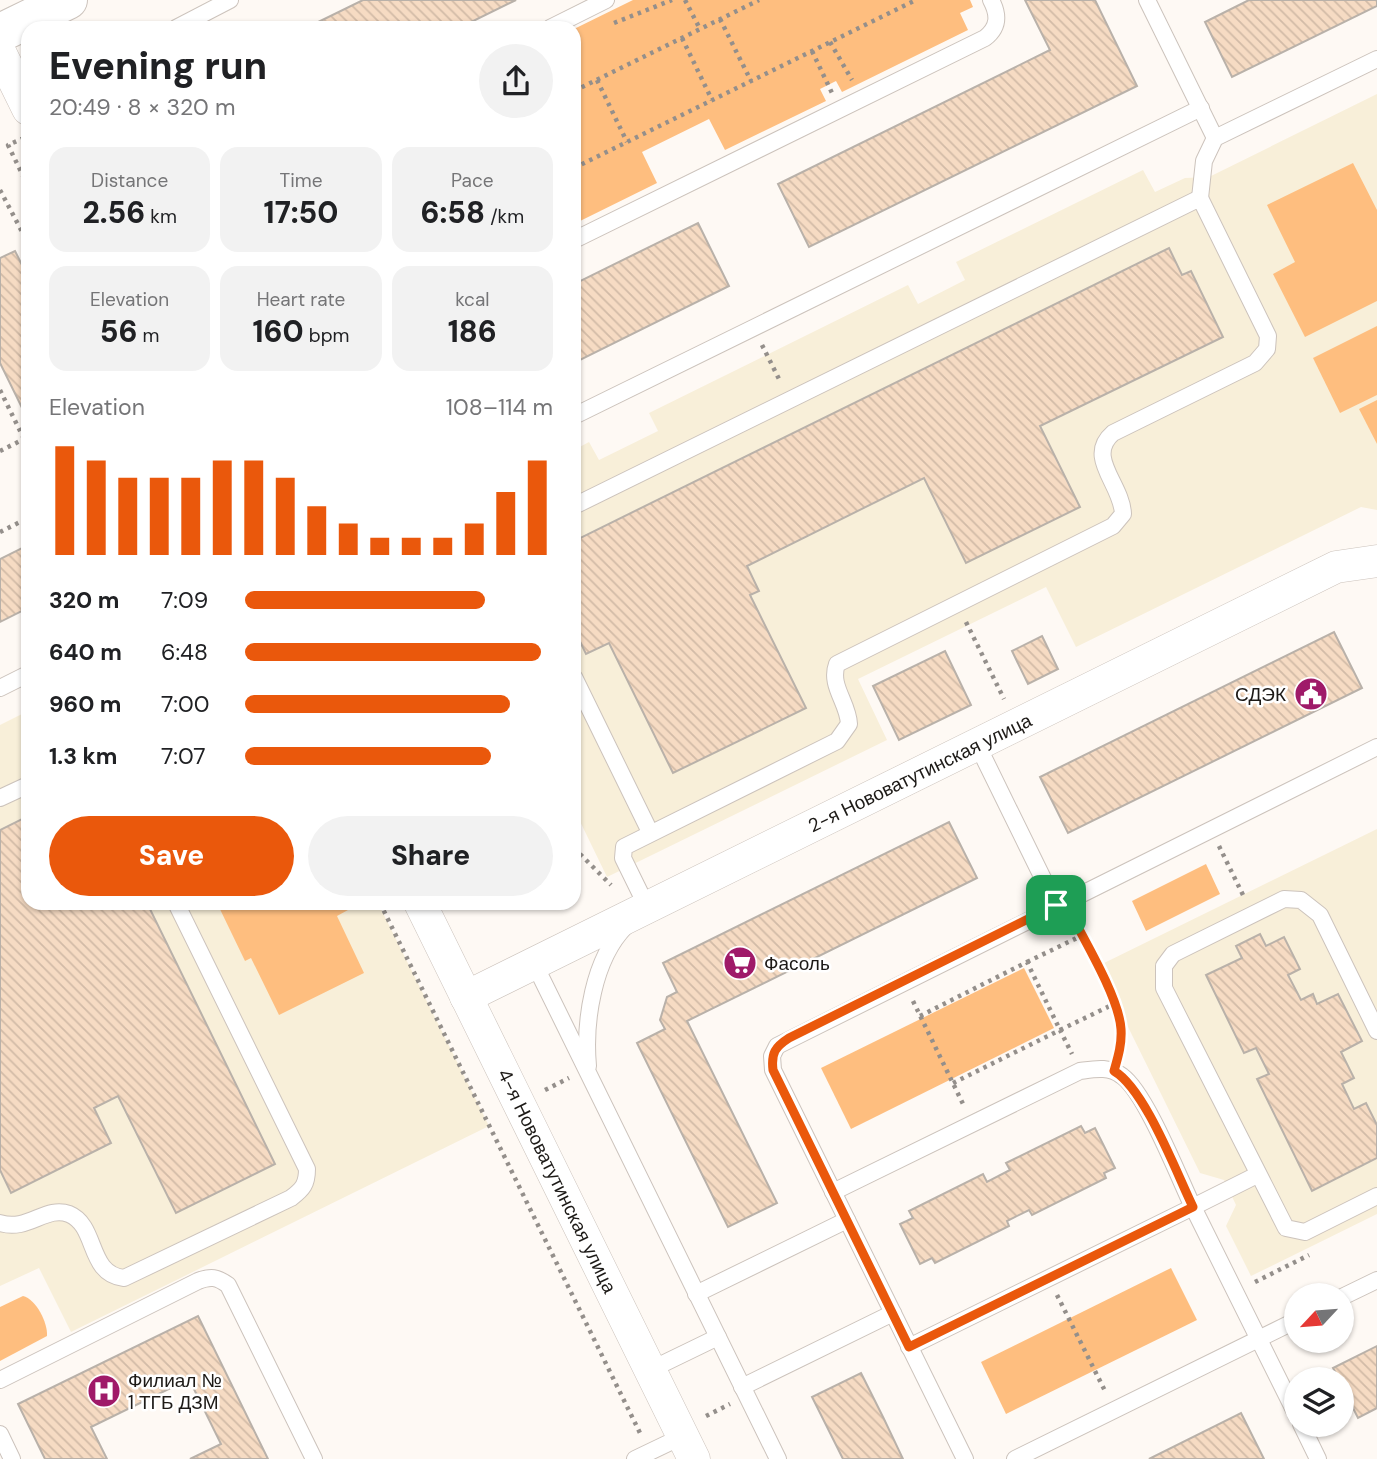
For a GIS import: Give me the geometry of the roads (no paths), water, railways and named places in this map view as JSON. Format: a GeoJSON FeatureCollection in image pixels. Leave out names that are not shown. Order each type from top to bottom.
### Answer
{"type":"FeatureCollection","features":[{"type":"Feature","properties":{"kind":"street"},"geometry":{"type":"LineString","coordinates":[[25,21],[68,0]]}},
{"type":"Feature","properties":{"kind":"street"},"geometry":{"type":"LineString","coordinates":[[0,33],[21,23]]}},
{"type":"Feature","properties":{"kind":"street"},"geometry":{"type":"LineString","coordinates":[[0,52],[21,94]]}},
{"type":"Feature","properties":{"kind":"street","name":"2-я Нововатутинская улица"},"geometry":{"type":"LineString","coordinates":[[466,997],[1336,567],[1377,561]]}},
{"type":"Feature","properties":{"kind":"street","name":"4-я Нововатутинская улица"},"geometry":{"type":"LineString","coordinates":[[423,910],[688,1447]]}},
{"type":"Feature","properties":{"kind":"lane"},"geometry":{"type":"LineString","coordinates":[[190,21],[230,0]]}},
{"type":"Feature","properties":{"kind":"lane"},"geometry":{"type":"LineString","coordinates":[[564,21],[607,0]]}},
{"type":"Feature","properties":{"kind":"lane"},"geometry":{"type":"LineString","coordinates":[[581,237],[985,38],[996,25],[997,16],[991,0]]}},
{"type":"Feature","properties":{"kind":"lane"},"geometry":{"type":"LineString","coordinates":[[1147,0],[1215,138]]}},
{"type":"Feature","properties":{"kind":"lane"},"geometry":{"type":"LineString","coordinates":[[589,1075],[585,1036],[594,987],[617,935],[645,908],[622,852],[624,847],[837,741],[849,724],[849,712],[835,683],[833,674],[837,664],[1112,526],[1123,514],[1122,501],[1101,457],[1105,440],[1263,356],[1268,337],[1200,198],[1204,162],[1215,138],[1377,59]]}},
{"type":"Feature","properties":{"kind":"lane"},"geometry":{"type":"LineString","coordinates":[[581,413],[1200,108]]}},
{"type":"Feature","properties":{"kind":"lane"},"geometry":{"type":"LineString","coordinates":[[581,503],[1200,198]]}},
{"type":"Feature","properties":{"kind":"lane"},"geometry":{"type":"LineString","coordinates":[[0,688],[21,678]]}},
{"type":"Feature","properties":{"kind":"lane"},"geometry":{"type":"LineString","coordinates":[[581,691],[650,832]]}},
{"type":"Feature","properties":{"kind":"lane"},"geometry":{"type":"LineString","coordinates":[[977,744],[1060,903]]}},
{"type":"Feature","properties":{"kind":"lane"},"geometry":{"type":"LineString","coordinates":[[965,1459],[773,1070],[772,1056],[777,1045],[1377,747]]}},
{"type":"Feature","properties":{"kind":"lane"},"geometry":{"type":"LineString","coordinates":[[0,799],[21,788]]}},
{"type":"Feature","properties":{"kind":"lane"},"geometry":{"type":"LineString","coordinates":[[1377,1031],[1320,915],[1301,900],[1284,899],[1172,954],[1164,966],[1164,988],[1280,1221],[1286,1228],[1305,1232],[1377,1196]]}},
{"type":"Feature","properties":{"kind":"lane"},"geometry":{"type":"LineString","coordinates":[[0,1223],[12,1227],[27,1225],[58,1212],[70,1214],[79,1222],[102,1269],[114,1277],[124,1278],[302,1191],[307,1182],[307,1169],[179,910]]}},
{"type":"Feature","properties":{"kind":"lane"},"geometry":{"type":"LineString","coordinates":[[534,963],[778,1459]]}},
{"type":"Feature","properties":{"kind":"lane"},"geometry":{"type":"LineString","coordinates":[[833,1192],[1080,1071],[1103,1068],[1114,1071],[1124,1077],[1138,1094],[1284,1390]]}},
{"type":"Feature","properties":{"kind":"lane"},"geometry":{"type":"LineString","coordinates":[[909,1347],[1257,1175]]}},
{"type":"Feature","properties":{"kind":"lane"},"geometry":{"type":"LineString","coordinates":[[696,1294],[847,1220]]}},
{"type":"Feature","properties":{"kind":"lane"},"geometry":{"type":"LineString","coordinates":[[0,1380],[198,1281],[208,1277],[219,1278],[228,1285],[314,1459]]}},
{"type":"Feature","properties":{"kind":"lane"},"geometry":{"type":"LineString","coordinates":[[1354,1291],[1377,1280]]}},
{"type":"Feature","properties":{"kind":"lane"},"geometry":{"type":"LineString","coordinates":[[742,1387],[893,1313]]}},
{"type":"Feature","properties":{"kind":"lane"},"geometry":{"type":"LineString","coordinates":[[1015,1459],[1284,1326]]}},
{"type":"Feature","properties":{"kind":"lane"},"geometry":{"type":"LineString","coordinates":[[650,1370],[718,1337]]}},
{"type":"Feature","properties":{"kind":"lane"},"geometry":{"type":"LineString","coordinates":[[0,1434],[12,1459]]}},
{"type":"Feature","properties":{"kind":"lane"},"geometry":{"type":"LineString","coordinates":[[1307,1437],[1318,1459]]}},
{"type":"Feature","properties":{"kind":"lane"},"geometry":{"type":"LineString","coordinates":[[642,1456],[688,1447]]}},
{"type":"Feature","properties":{"kind":"place","name":"СДЭК"},"geometry":{"type":"Point","coordinates":[1311,694]}},
{"type":"Feature","properties":{"kind":"place","name":"Фасоль"},"geometry":{"type":"Point","coordinates":[740,963]}},
{"type":"Feature","properties":{"kind":"place","name":"Филиал № 1 ТГБ ДЗМ"},"geometry":{"type":"Point","coordinates":[104,1391]}}]}
